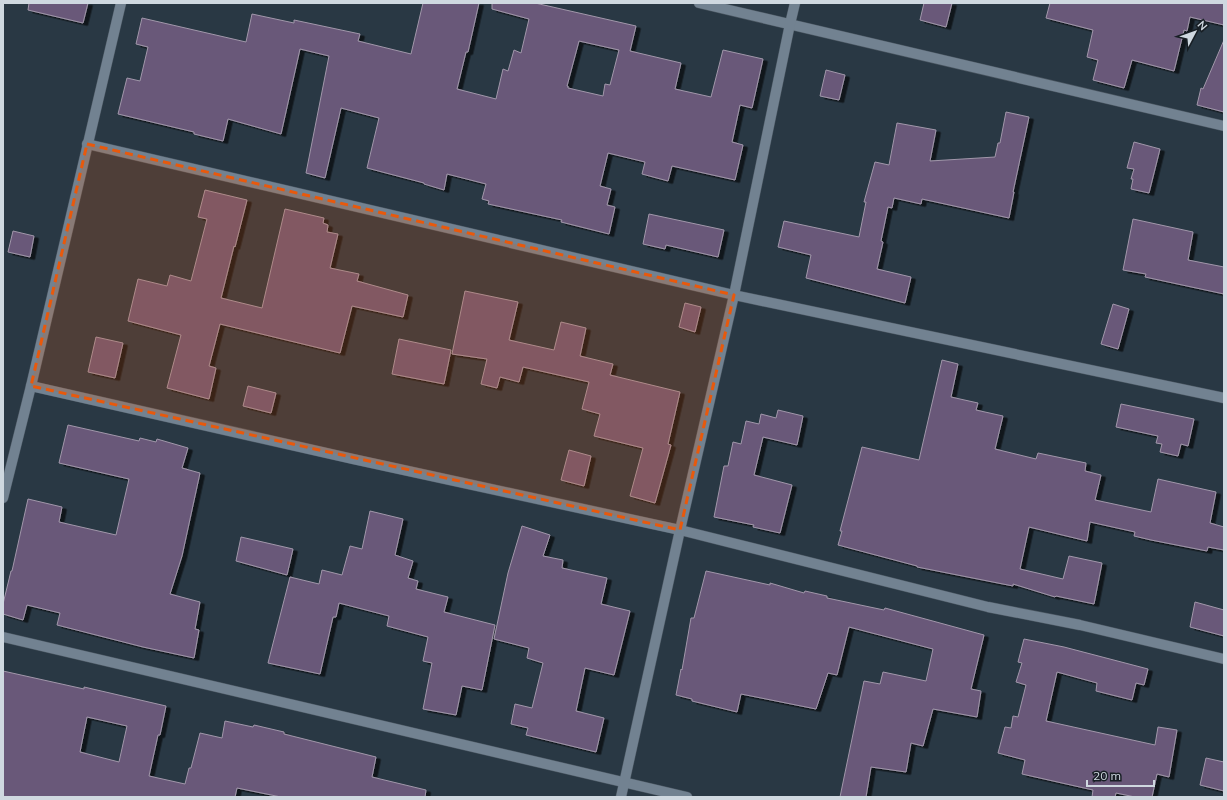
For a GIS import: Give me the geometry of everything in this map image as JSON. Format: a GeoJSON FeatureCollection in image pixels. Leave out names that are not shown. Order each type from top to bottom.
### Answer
{"type":"FeatureCollection","features":[{"type":"Feature","properties":{"kind":"street"},"geometry":{"type":"LineString","coordinates":[[3,498],[120,3]]}},
{"type":"Feature","properties":{"kind":"street"},"geometry":{"type":"LineString","coordinates":[[699,3],[1224,126]]}},
{"type":"Feature","properties":{"kind":"street"},"geometry":{"type":"LineString","coordinates":[[621,797],[734,295],[795,3]]}},
{"type":"Feature","properties":{"kind":"street"},"geometry":{"type":"LineString","coordinates":[[87,144],[734,295],[1224,398]]}},
{"type":"Feature","properties":{"kind":"street"},"geometry":{"type":"LineString","coordinates":[[30,386],[345,458],[680,530],[988,607],[1080,625],[1224,658]]}},
{"type":"Feature","properties":{"kind":"street"},"geometry":{"type":"LineString","coordinates":[[3,637],[687,797]]}},
{"type":"Feature","properties":{"kind":"highlighted area"},"geometry":{"type":"Polygon","coordinates":[[[87,144],[734,295],[680,530],[31,386],[87,144]]]}},
{"type":"Feature","properties":{"kind":"building"},"geometry":{"type":"Polygon","coordinates":[[[29,3],[88,3],[83,23],[28,10],[29,3]]]}},
{"type":"Feature","properties":{"kind":"building"},"geometry":{"type":"Polygon","coordinates":[[[423,3],[479,3],[468,52],[466,52],[457,89],[496,99],[503,69],[508,71],[514,50],[521,53],[529,19],[492,9],[492,3],[535,3],[636,26],[630,51],[681,63],[675,89],[711,97],[723,50],[763,59],[752,108],[740,105],[732,142],[743,145],[735,180],[672,166],[668,181],[642,174],[645,162],[608,153],[600,186],[611,189],[607,205],[615,207],[609,234],[561,222],[562,220],[488,204],[489,201],[482,199],[486,184],[447,174],[444,190],[424,183],[367,168],[379,118],[341,108],[325,178],[306,173],[329,56],[300,49],[281,134],[228,119],[223,141],[194,134],[194,132],[118,114],[127,78],[140,81],[148,47],[136,44],[142,18],[246,42],[252,14],[294,23],[294,20],[360,34],[358,41],[411,54],[423,3]],[[579,41],[567,86],[568,88],[603,96],[605,84],[610,85],[619,50],[579,41]]]}},
{"type":"Feature","properties":{"kind":"building"},"geometry":{"type":"Polygon","coordinates":[[[924,3],[952,3],[946,27],[920,20],[924,3]]]}},
{"type":"Feature","properties":{"kind":"building"},"geometry":{"type":"Polygon","coordinates":[[[1050,3],[1224,3],[1224,25],[1190,17],[1187,31],[1184,30],[1174,71],[1132,60],[1124,88],[1093,80],[1098,60],[1087,57],[1093,30],[1046,18],[1050,3]]]}},
{"type":"Feature","properties":{"kind":"building"},"geometry":{"type":"Polygon","coordinates":[[[1224,40],[1224,112],[1197,105],[1201,88],[1203,89],[1224,40]]]}},
{"type":"Feature","properties":{"kind":"building"},"geometry":{"type":"Polygon","coordinates":[[[826,70],[845,75],[839,100],[820,96],[826,70]]]}},
{"type":"Feature","properties":{"kind":"building"},"geometry":{"type":"Polygon","coordinates":[[[1006,112],[1029,117],[1009,218],[922,199],[921,204],[894,198],[892,208],[888,207],[877,269],[911,277],[905,303],[806,278],[811,255],[778,247],[784,221],[859,237],[866,202],[864,202],[875,162],[889,165],[897,123],[936,130],[930,161],[995,157],[998,143],[1000,143],[1006,112]]]}},
{"type":"Feature","properties":{"kind":"building"},"geometry":{"type":"Polygon","coordinates":[[[1134,142],[1160,149],[1149,193],[1131,189],[1133,179],[1131,179],[1134,169],[1127,168],[1134,142]]]}},
{"type":"Feature","properties":{"kind":"building"},"geometry":{"type":"Polygon","coordinates":[[[205,190],[247,200],[221,298],[262,308],[285,209],[324,218],[323,223],[328,225],[327,232],[338,234],[330,268],[359,274],[357,281],[408,295],[403,317],[352,306],[340,353],[220,324],[209,366],[216,368],[209,399],[167,388],[181,335],[128,321],[138,279],[167,286],[170,275],[191,281],[207,219],[198,217],[205,190]]]}},
{"type":"Feature","properties":{"kind":"building"},"geometry":{"type":"Polygon","coordinates":[[[649,214],[724,230],[718,257],[666,245],[665,249],[643,244],[649,214]]]}},
{"type":"Feature","properties":{"kind":"building"},"geometry":{"type":"Polygon","coordinates":[[[1133,219],[1193,232],[1188,260],[1224,267],[1224,294],[1145,277],[1146,274],[1123,270],[1133,219]]]}},
{"type":"Feature","properties":{"kind":"building"},"geometry":{"type":"Polygon","coordinates":[[[13,231],[34,236],[30,257],[8,252],[13,231]]]}},
{"type":"Feature","properties":{"kind":"building"},"geometry":{"type":"Polygon","coordinates":[[[465,291],[518,302],[509,340],[554,350],[561,322],[586,328],[580,356],[613,364],[610,375],[680,392],[668,444],[671,445],[655,503],[630,496],[643,448],[594,436],[600,414],[582,409],[589,382],[523,367],[519,382],[500,377],[497,388],[481,384],[487,359],[452,354],[465,291]]]}},
{"type":"Feature","properties":{"kind":"building"},"geometry":{"type":"Polygon","coordinates":[[[685,303],[701,307],[695,332],[679,327],[685,303]]]}},
{"type":"Feature","properties":{"kind":"building"},"geometry":{"type":"Polygon","coordinates":[[[1113,304],[1129,309],[1118,349],[1101,344],[1113,304]]]}},
{"type":"Feature","properties":{"kind":"building"},"geometry":{"type":"Polygon","coordinates":[[[96,337],[123,343],[115,378],[88,372],[96,337]]]}},
{"type":"Feature","properties":{"kind":"building"},"geometry":{"type":"Polygon","coordinates":[[[399,339],[451,350],[444,384],[392,374],[399,339]]]}},
{"type":"Feature","properties":{"kind":"building"},"geometry":{"type":"Polygon","coordinates":[[[942,360],[958,364],[951,397],[978,403],[976,410],[1003,416],[995,449],[1036,459],[1038,453],[1086,463],[1085,471],[1101,475],[1095,500],[1151,512],[1158,479],[1216,492],[1210,523],[1224,527],[1224,550],[1208,547],[1207,551],[1151,540],[1134,536],[1135,532],[1090,522],[1087,541],[1029,527],[1020,569],[1063,579],[1069,556],[1102,563],[1094,604],[1055,597],[1013,584],[1013,586],[917,567],[838,545],[842,531],[840,531],[862,447],[919,460],[942,360]]]}},
{"type":"Feature","properties":{"kind":"building"},"geometry":{"type":"Polygon","coordinates":[[[248,386],[276,393],[271,413],[243,406],[248,386]]]}},
{"type":"Feature","properties":{"kind":"building"},"geometry":{"type":"Polygon","coordinates":[[[1121,404],[1194,419],[1188,446],[1181,444],[1178,456],[1160,452],[1162,444],[1156,443],[1158,436],[1116,427],[1121,404]]]}},
{"type":"Feature","properties":{"kind":"building"},"geometry":{"type":"Polygon","coordinates":[[[778,410],[803,416],[797,445],[763,437],[754,475],[792,485],[780,533],[753,527],[754,525],[714,517],[724,466],[728,466],[733,442],[741,444],[746,421],[759,424],[761,414],[776,418],[778,410]]]}},
{"type":"Feature","properties":{"kind":"building"},"geometry":{"type":"Polygon","coordinates":[[[68,425],[139,441],[140,438],[156,442],[157,439],[188,448],[182,468],[200,473],[182,556],[170,594],[200,602],[195,629],[199,630],[194,658],[143,647],[57,625],[60,613],[27,605],[23,620],[3,614],[3,604],[28,499],[62,507],[59,522],[116,535],[129,479],[59,463],[68,425]]]}},
{"type":"Feature","properties":{"kind":"building"},"geometry":{"type":"Polygon","coordinates":[[[569,450],[591,456],[584,486],[561,480],[569,450]]]}},
{"type":"Feature","properties":{"kind":"building"},"geometry":{"type":"Polygon","coordinates":[[[370,511],[403,519],[395,555],[413,561],[408,578],[418,581],[416,589],[448,597],[444,612],[495,625],[482,690],[462,686],[456,715],[423,709],[432,663],[423,661],[428,637],[387,626],[389,616],[339,603],[336,617],[333,617],[320,674],[268,663],[290,577],[319,584],[322,570],[342,575],[350,546],[362,549],[370,511]]]}},
{"type":"Feature","properties":{"kind":"building"},"geometry":{"type":"Polygon","coordinates":[[[522,526],[550,535],[543,556],[563,560],[562,568],[607,578],[601,604],[630,611],[614,675],[585,668],[576,711],[604,718],[596,752],[526,735],[528,728],[511,724],[515,704],[532,708],[543,663],[527,658],[529,648],[494,639],[508,573],[522,526]]]}},
{"type":"Feature","properties":{"kind":"building"},"geometry":{"type":"Polygon","coordinates":[[[241,537],[293,549],[287,575],[236,561],[241,537]]]}},
{"type":"Feature","properties":{"kind":"building"},"geometry":{"type":"Polygon","coordinates":[[[706,571],[770,585],[770,583],[804,593],[805,591],[827,596],[827,598],[884,610],[885,608],[984,635],[971,689],[981,691],[977,717],[933,709],[923,746],[911,743],[906,772],[871,767],[866,797],[840,797],[864,681],[880,684],[883,672],[926,681],[933,649],[849,627],[837,675],[828,673],[816,709],[741,694],[737,712],[692,701],[692,699],[676,695],[691,618],[694,618],[706,571]]]}},
{"type":"Feature","properties":{"kind":"building"},"geometry":{"type":"Polygon","coordinates":[[[1195,602],[1224,610],[1224,636],[1190,627],[1195,602]]]}},
{"type":"Feature","properties":{"kind":"building"},"geometry":{"type":"Polygon","coordinates":[[[1024,639],[1064,647],[1148,669],[1144,685],[1136,683],[1132,700],[1096,691],[1097,683],[1057,672],[1046,721],[1155,745],[1158,727],[1177,730],[1169,777],[1157,774],[1152,797],[1135,797],[1116,793],[1115,797],[1092,797],[1093,790],[1022,774],[1025,760],[998,753],[1005,727],[1011,728],[1013,716],[1018,717],[1026,685],[1016,682],[1022,663],[1018,662],[1024,639]]]}},
{"type":"Feature","properties":{"kind":"building"},"geometry":{"type":"Polygon","coordinates":[[[3,671],[84,689],[84,687],[166,706],[149,776],[185,784],[189,768],[191,768],[200,733],[222,738],[225,721],[253,727],[254,725],[284,732],[284,734],[376,757],[372,777],[426,790],[425,797],[281,797],[237,788],[235,797],[3,797],[3,671]],[[87,717],[80,752],[119,762],[127,726],[87,717]]]}},
{"type":"Feature","properties":{"kind":"building"},"geometry":{"type":"Polygon","coordinates":[[[1206,758],[1224,762],[1224,791],[1200,785],[1206,758]]]}}]}
